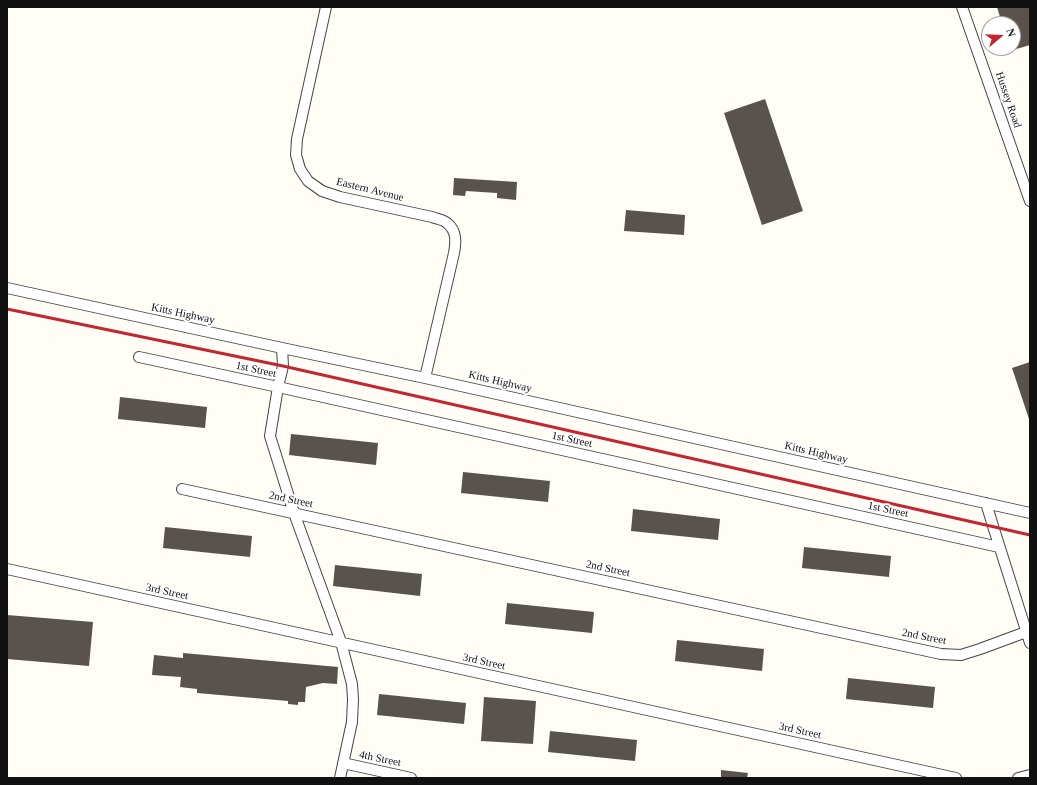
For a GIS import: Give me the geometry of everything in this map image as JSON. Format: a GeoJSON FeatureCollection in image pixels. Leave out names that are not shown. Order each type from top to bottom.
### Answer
{"type":"FeatureCollection","features":[{"type":"Feature","properties":{"kind":"street","name":"Eastern Avenue"},"geometry":{"type":"LineString","coordinates":[[326,7],[297,139],[296,155],[300,169],[308,181],[322,191],[432,217],[447,222],[454,231],[456,241],[454,253],[425,378]]}},
{"type":"Feature","properties":{"kind":"street","name":"Hussey Road"},"geometry":{"type":"LineString","coordinates":[[962,7],[1030,201]]}},
{"type":"Feature","properties":{"kind":"street","name":"Kitts Highway"},"geometry":{"type":"LineString","coordinates":[[7,288],[425,378],[1030,513]]}},
{"type":"Feature","properties":{"kind":"street"},"geometry":{"type":"LineString","coordinates":[[282,348],[283,366],[270,436],[294,513],[341,642],[352,684],[352,722],[340,778]]}},
{"type":"Feature","properties":{"kind":"street","name":"1st Street"},"geometry":{"type":"LineString","coordinates":[[139,358],[278,387],[1000,547]]}},
{"type":"Feature","properties":{"kind":"street","name":"2nd Street"},"geometry":{"type":"LineString","coordinates":[[182,489],[941,654],[961,655],[1026,632]]}},
{"type":"Feature","properties":{"kind":"street"},"geometry":{"type":"LineString","coordinates":[[986,503],[1030,643]]}},
{"type":"Feature","properties":{"kind":"street","name":"3rd Street"},"geometry":{"type":"LineString","coordinates":[[7,569],[956,778]]}},
{"type":"Feature","properties":{"kind":"street","name":"4th Street"},"geometry":{"type":"LineString","coordinates":[[343,763],[411,778]]}},
{"type":"Feature","properties":{"kind":"street"},"geometry":{"type":"LineString","coordinates":[[1018,778],[1030,775]]}},
{"type":"Feature","properties":{"kind":"building"},"geometry":{"type":"Polygon","coordinates":[[[997,7],[1030,7],[1030,45],[1021,48],[1021,16],[1000,16],[997,7]]]}},
{"type":"Feature","properties":{"kind":"building"},"geometry":{"type":"Polygon","coordinates":[[[765,99],[803,211],[762,225],[724,113],[765,99]]]}},
{"type":"Feature","properties":{"kind":"building"},"geometry":{"type":"Polygon","coordinates":[[[454,178],[517,182],[516,200],[497,198],[497,193],[466,191],[465,196],[453,195],[454,178]]]}},
{"type":"Feature","properties":{"kind":"building"},"geometry":{"type":"Polygon","coordinates":[[[626,210],[685,215],[684,235],[624,231],[626,210]]]}},
{"type":"Feature","properties":{"kind":"building"},"geometry":{"type":"Polygon","coordinates":[[[1030,362],[1030,419],[1029,419],[1012,368],[1030,362]]]}},
{"type":"Feature","properties":{"kind":"building"},"geometry":{"type":"Polygon","coordinates":[[[120,397],[207,407],[205,428],[118,419],[120,397]]]}},
{"type":"Feature","properties":{"kind":"building"},"geometry":{"type":"Polygon","coordinates":[[[291,434],[378,443],[376,465],[289,455],[291,434]]]}},
{"type":"Feature","properties":{"kind":"building"},"geometry":{"type":"Polygon","coordinates":[[[463,472],[550,481],[548,502],[461,493],[463,472]]]}},
{"type":"Feature","properties":{"kind":"building"},"geometry":{"type":"Polygon","coordinates":[[[633,509],[720,519],[718,540],[631,531],[633,509]]]}},
{"type":"Feature","properties":{"kind":"building"},"geometry":{"type":"Polygon","coordinates":[[[165,527],[252,536],[250,557],[163,548],[165,527]]]}},
{"type":"Feature","properties":{"kind":"building"},"geometry":{"type":"Polygon","coordinates":[[[804,547],[891,556],[889,577],[802,568],[804,547]]]}},
{"type":"Feature","properties":{"kind":"building"},"geometry":{"type":"Polygon","coordinates":[[[335,565],[422,574],[420,596],[333,586],[335,565]]]}},
{"type":"Feature","properties":{"kind":"building"},"geometry":{"type":"Polygon","coordinates":[[[507,603],[594,612],[592,633],[505,624],[507,603]]]}},
{"type":"Feature","properties":{"kind":"building"},"geometry":{"type":"Polygon","coordinates":[[[7,615],[93,622],[89,666],[7,659],[7,615]]]}},
{"type":"Feature","properties":{"kind":"building"},"geometry":{"type":"Polygon","coordinates":[[[677,640],[764,649],[762,671],[675,661],[677,640]]]}},
{"type":"Feature","properties":{"kind":"building"},"geometry":{"type":"Polygon","coordinates":[[[183,653],[338,667],[337,684],[323,683],[306,687],[305,702],[298,702],[298,705],[288,704],[288,701],[197,693],[197,689],[180,687],[181,677],[152,675],[154,655],[183,658],[183,653]]]}},
{"type":"Feature","properties":{"kind":"building"},"geometry":{"type":"Polygon","coordinates":[[[848,678],[935,687],[933,708],[846,699],[848,678]]]}},
{"type":"Feature","properties":{"kind":"building"},"geometry":{"type":"Polygon","coordinates":[[[379,694],[466,703],[464,724],[377,715],[379,694]]]}},
{"type":"Feature","properties":{"kind":"building"},"geometry":{"type":"Polygon","coordinates":[[[484,697],[536,701],[533,744],[481,741],[484,697]]]}},
{"type":"Feature","properties":{"kind":"building"},"geometry":{"type":"Polygon","coordinates":[[[550,731],[637,740],[635,761],[548,752],[550,731]]]}},
{"type":"Feature","properties":{"kind":"building"},"geometry":{"type":"Polygon","coordinates":[[[721,770],[748,773],[747,778],[721,778],[721,770]]]}},
{"type":"Feature","properties":{"kind":"railway"},"geometry":{"type":"LineString","coordinates":[[7,309],[283,366],[1030,535]]}}]}
